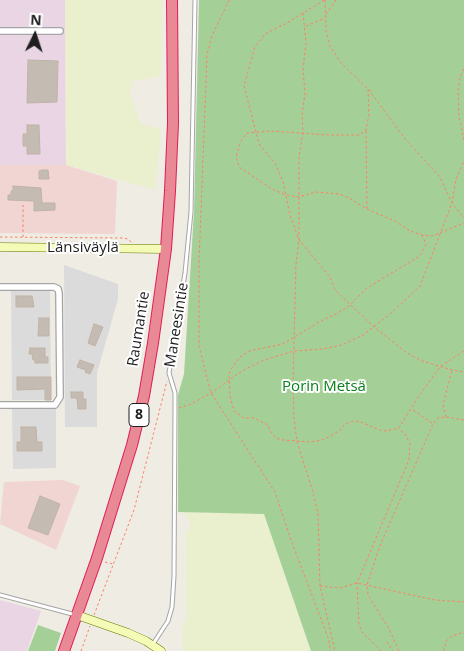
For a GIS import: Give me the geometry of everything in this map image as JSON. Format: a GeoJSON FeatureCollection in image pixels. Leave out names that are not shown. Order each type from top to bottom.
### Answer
{"type":"FeatureCollection","features":[{"type":"Feature","properties":{"kind":"highway","name":"Raumantie"},"geometry":{"type":"LineString","coordinates":[[64,651],[108,524],[132,445],[144,396],[166,249],[173,124],[172,0]]}},
{"type":"Feature","properties":{"kind":"main road","name":"Länsiväylä"},"geometry":{"type":"LineString","coordinates":[[0,247],[166,249]]}},
{"type":"Feature","properties":{"kind":"main road"},"geometry":{"type":"LineString","coordinates":[[76,615],[128,633],[161,651]]}},
{"type":"Feature","properties":{"kind":"street"},"geometry":{"type":"LineString","coordinates":[[0,31],[60,31]]}},
{"type":"Feature","properties":{"kind":"street"},"geometry":{"type":"LineString","coordinates":[[0,287],[54,287],[58,289],[60,293],[60,397],[55,405],[0,405]]}},
{"type":"Feature","properties":{"kind":"lane","name":"Maneesintie"},"geometry":{"type":"LineString","coordinates":[[152,645],[168,621],[172,607],[176,409],[175,393],[169,373],[185,273],[191,212],[195,0]]}},
{"type":"Feature","properties":{"kind":"lane"},"geometry":{"type":"LineString","coordinates":[[0,595],[76,615]]}},
{"type":"Feature","properties":{"kind":"path"},"geometry":{"type":"LineString","coordinates":[[229,0],[212,36],[207,55],[199,262],[199,346],[211,393],[275,492],[329,640],[330,651]]}},
{"type":"Feature","properties":{"kind":"path"},"geometry":{"type":"LineString","coordinates":[[464,218],[452,203],[440,177],[406,140],[368,89],[341,63],[330,46],[326,30],[324,0],[265,34],[255,47],[244,86],[259,144],[275,164],[299,240],[330,277],[335,290],[349,306],[374,327],[407,353],[422,361],[464,372]]}},
{"type":"Feature","properties":{"kind":"path"},"geometry":{"type":"LineString","coordinates":[[326,15],[336,0]]}},
{"type":"Feature","properties":{"kind":"path"},"geometry":{"type":"LineString","coordinates":[[304,13],[306,26],[303,69],[305,94],[302,114],[303,134],[299,157],[299,240],[296,264],[293,383],[294,418],[297,442],[318,513],[320,586],[335,651]]}},
{"type":"Feature","properties":{"kind":"path"},"geometry":{"type":"LineString","coordinates":[[306,26],[326,18]]}},
{"type":"Feature","properties":{"kind":"path"},"geometry":{"type":"LineString","coordinates":[[464,69],[460,77],[458,90],[459,116],[464,140]]}},
{"type":"Feature","properties":{"kind":"path"},"geometry":{"type":"LineString","coordinates":[[367,209],[366,130],[369,114],[368,89]]}},
{"type":"Feature","properties":{"kind":"path"},"geometry":{"type":"LineString","coordinates":[[366,130],[359,135],[303,134],[271,131],[247,133],[238,148],[236,156],[239,168],[272,190],[299,197],[316,192],[328,192],[349,198],[367,209],[395,221],[410,231],[422,235],[432,236],[464,223]]}},
{"type":"Feature","properties":{"kind":"path"},"geometry":{"type":"LineString","coordinates":[[176,409],[191,404],[211,393],[242,370],[264,360],[294,351],[342,345],[374,327],[390,314],[420,286],[452,203],[456,179],[464,161]]}},
{"type":"Feature","properties":{"kind":"path"},"geometry":{"type":"LineString","coordinates":[[23,205],[23,237]]}},
{"type":"Feature","properties":{"kind":"path"},"geometry":{"type":"LineString","coordinates":[[422,235],[426,244],[420,256],[367,288],[349,306],[283,344],[248,351],[240,357],[230,369],[230,396],[234,411],[244,418],[254,418],[268,425],[276,438],[297,442],[322,440],[341,430],[345,424],[350,422],[358,422],[387,431],[399,428],[418,397],[441,366],[464,351]]}},
{"type":"Feature","properties":{"kind":"path"},"geometry":{"type":"LineString","coordinates":[[0,237],[128,239],[131,240],[134,248]]}},
{"type":"Feature","properties":{"kind":"path"},"geometry":{"type":"LineString","coordinates":[[446,417],[443,405],[452,370]]}},
{"type":"Feature","properties":{"kind":"path"},"geometry":{"type":"LineString","coordinates":[[81,651],[134,510],[169,373]]}},
{"type":"Feature","properties":{"kind":"path"},"geometry":{"type":"LineString","coordinates":[[411,409],[433,424]]}},
{"type":"Feature","properties":{"kind":"path"},"geometry":{"type":"LineString","coordinates":[[399,651],[388,627],[368,595],[367,585],[379,548],[433,424],[438,418],[446,417],[464,420]]}},
{"type":"Feature","properties":{"kind":"path"},"geometry":{"type":"LineString","coordinates":[[381,651],[362,632],[359,624],[357,583],[409,460],[410,444],[406,435],[399,428]]}},
{"type":"Feature","properties":{"kind":"path"},"geometry":{"type":"LineString","coordinates":[[105,562],[114,565]]}},
{"type":"Feature","properties":{"kind":"path"},"geometry":{"type":"LineString","coordinates":[[320,586],[340,588],[357,583],[435,600],[464,602]]}},
{"type":"Feature","properties":{"kind":"path"},"geometry":{"type":"LineString","coordinates":[[444,651],[446,641],[452,636],[464,632]]}},
{"type":"Feature","properties":{"kind":"path"},"geometry":{"type":"LineString","coordinates":[[387,642],[393,651]]}},
{"type":"Feature","properties":{"kind":"shaded area"},"geometry":{"type":"Polygon","coordinates":[[[0,0],[65,0],[66,165],[0,165],[0,0]]]}},
{"type":"Feature","properties":{"kind":"shaded area"},"geometry":{"type":"Polygon","coordinates":[[[0,165],[66,165],[117,181],[115,234],[0,233],[0,165]]]}},
{"type":"Feature","properties":{"kind":"shaded area"},"geometry":{"type":"Polygon","coordinates":[[[64,265],[118,284],[118,299],[97,373],[97,427],[65,427],[64,265]]]}},
{"type":"Feature","properties":{"kind":"shaded area"},"geometry":{"type":"Polygon","coordinates":[[[11,291],[50,291],[51,400],[12,400],[11,291]]]}},
{"type":"Feature","properties":{"kind":"shaded area"},"geometry":{"type":"Polygon","coordinates":[[[12,409],[56,409],[56,468],[13,469],[12,409]]]}},
{"type":"Feature","properties":{"kind":"shaded area"},"geometry":{"type":"Polygon","coordinates":[[[63,480],[80,486],[56,550],[0,524],[4,482],[63,480]]]}},
{"type":"Feature","properties":{"kind":"shaded area"},"geometry":{"type":"Polygon","coordinates":[[[0,600],[41,611],[27,651],[0,651],[0,600]]]}},
{"type":"Feature","properties":{"kind":"green space"},"geometry":{"type":"Polygon","coordinates":[[[65,0],[162,0],[161,76],[132,81],[130,94],[140,123],[158,128],[161,133],[155,190],[66,165],[65,0]]]}},
{"type":"Feature","properties":{"kind":"green space","name":"Porin Metsä"},"geometry":{"type":"Polygon","coordinates":[[[199,0],[464,0],[464,651],[311,651],[264,514],[178,512],[178,395],[184,374],[194,212],[199,0]]]}},
{"type":"Feature","properties":{"kind":"green space"},"geometry":{"type":"Polygon","coordinates":[[[183,512],[264,514],[311,651],[183,651],[183,625],[187,619],[186,535],[191,525],[183,512]]]}},
{"type":"Feature","properties":{"kind":"green space"},"geometry":{"type":"Polygon","coordinates":[[[38,625],[61,633],[55,651],[28,651],[38,625]]]}},
{"type":"Feature","properties":{"kind":"building"},"geometry":{"type":"Polygon","coordinates":[[[28,60],[58,61],[57,102],[27,103],[28,60]]]}},
{"type":"Feature","properties":{"kind":"building"},"geometry":{"type":"Polygon","coordinates":[[[27,125],[39,125],[40,154],[27,154],[27,146],[23,146],[23,134],[27,134],[27,125]]]}},
{"type":"Feature","properties":{"kind":"building"},"geometry":{"type":"Polygon","coordinates":[[[48,170],[49,179],[39,179],[39,171],[48,170]]]}},
{"type":"Feature","properties":{"kind":"building"},"geometry":{"type":"Polygon","coordinates":[[[13,186],[41,188],[42,203],[55,203],[55,210],[34,211],[34,201],[8,200],[8,195],[11,195],[11,191],[13,191],[13,186]]]}},
{"type":"Feature","properties":{"kind":"building"},"geometry":{"type":"Polygon","coordinates":[[[16,296],[32,296],[34,307],[16,307],[16,296]]]}},
{"type":"Feature","properties":{"kind":"building"},"geometry":{"type":"Polygon","coordinates":[[[39,318],[49,318],[49,336],[38,336],[39,318]]]}},
{"type":"Feature","properties":{"kind":"building"},"geometry":{"type":"Polygon","coordinates":[[[94,324],[103,327],[95,346],[88,343],[94,324]]]}},
{"type":"Feature","properties":{"kind":"building"},"geometry":{"type":"Polygon","coordinates":[[[30,348],[45,348],[45,357],[48,357],[48,363],[35,363],[32,354],[29,354],[30,348]]]}},
{"type":"Feature","properties":{"kind":"building"},"geometry":{"type":"Polygon","coordinates":[[[80,360],[94,365],[90,374],[85,372],[86,370],[77,367],[80,360]]]}},
{"type":"Feature","properties":{"kind":"building"},"geometry":{"type":"Polygon","coordinates":[[[17,377],[51,377],[51,400],[45,400],[45,389],[17,390],[17,377]]]}},
{"type":"Feature","properties":{"kind":"building"},"geometry":{"type":"Polygon","coordinates":[[[71,392],[83,392],[83,399],[86,399],[86,409],[78,409],[77,398],[71,398],[71,392]]]}},
{"type":"Feature","properties":{"kind":"building"},"geometry":{"type":"Polygon","coordinates":[[[21,427],[36,427],[37,442],[42,442],[42,451],[17,451],[17,442],[21,442],[21,427]]]}},
{"type":"Feature","properties":{"kind":"building"},"geometry":{"type":"Polygon","coordinates":[[[40,496],[60,504],[48,535],[28,528],[40,496]]]}}]}
